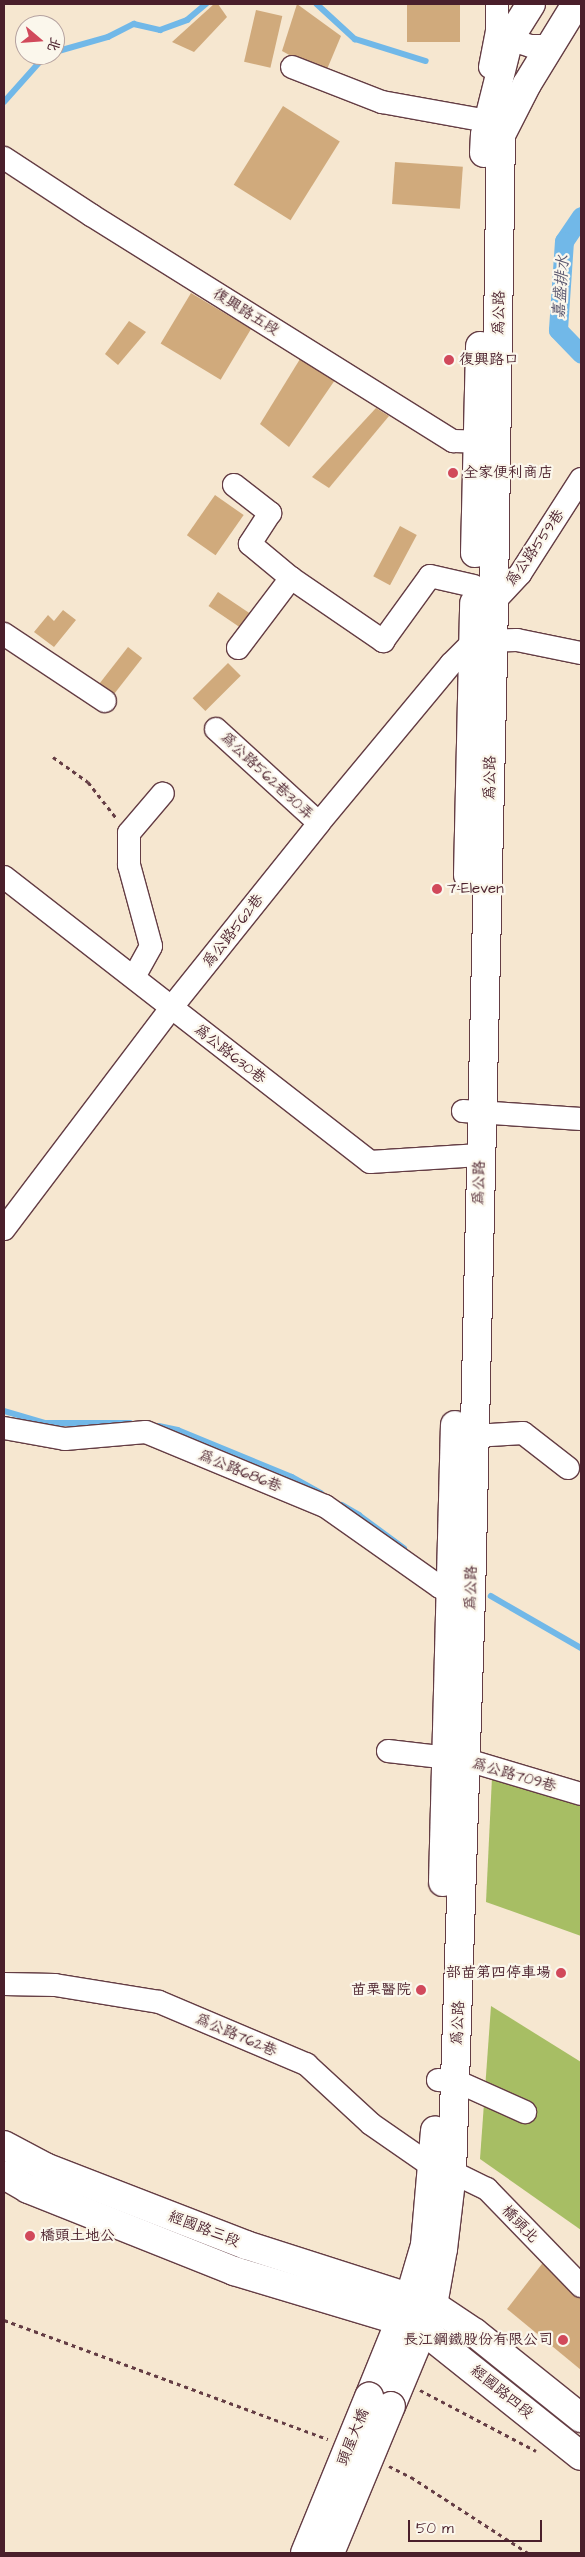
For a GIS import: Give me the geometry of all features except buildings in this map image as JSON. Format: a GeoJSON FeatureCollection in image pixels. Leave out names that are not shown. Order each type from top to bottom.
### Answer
{"type":"FeatureCollection","features":[{"type":"Feature","properties":{"kind":"main road"},"geometry":{"type":"LineString","coordinates":[[503,34],[531,4]]}},
{"type":"Feature","properties":{"kind":"main road","name":"為公路"},"geometry":{"type":"LineString","coordinates":[[489,130],[527,84],[573,6]]}},
{"type":"Feature","properties":{"kind":"main road","name":"為公路"},"geometry":{"type":"LineString","coordinates":[[417,2313],[443,2249],[443,2169],[457,1759],[483,641],[487,443],[489,130],[503,34]]}},
{"type":"Feature","properties":{"kind":"main road","name":"為公路"},"geometry":{"type":"LineString","coordinates":[[461,1595],[474,1436],[471,1155]]}},
{"type":"Feature","properties":{"kind":"main road","name":"經國路三段"},"geometry":{"type":"LineString","coordinates":[[4,2145],[45,2167],[417,2313]]}},
{"type":"Feature","properties":{"kind":"main road","name":"經國路三段"},"geometry":{"type":"LineString","coordinates":[[4,2175],[28,2189],[234,2271],[417,2313]]}},
{"type":"Feature","properties":{"kind":"main road","name":"頭屋大橋"},"geometry":{"type":"LineString","coordinates":[[304,2553],[380,2402],[417,2313]]}},
{"type":"Feature","properties":{"kind":"main road","name":"經國路四段"},"geometry":{"type":"LineString","coordinates":[[417,2313],[474,2333],[581,2418]]}},
{"type":"Feature","properties":{"kind":"main road","name":"經國路四段"},"geometry":{"type":"LineString","coordinates":[[417,2313],[581,2456]]}},
{"type":"Feature","properties":{"kind":"main road","name":"頭屋大橋"},"geometry":{"type":"LineString","coordinates":[[330,2553],[380,2402]]}},
{"type":"Feature","properties":{"kind":"street","name":"為公路"},"geometry":{"type":"LineString","coordinates":[[497,4],[503,34]]}},
{"type":"Feature","properties":{"kind":"street"},"geometry":{"type":"LineString","coordinates":[[512,4],[503,34],[531,46],[551,46]]}},
{"type":"Feature","properties":{"kind":"street"},"geometry":{"type":"LineString","coordinates":[[292,68],[382,102],[489,130]]}},
{"type":"Feature","properties":{"kind":"street","name":"復興路五段"},"geometry":{"type":"LineString","coordinates":[[4,158],[91,215],[453,441],[487,443]]}},
{"type":"Feature","properties":{"kind":"street","name":"為公路559巷"},"geometry":{"type":"LineString","coordinates":[[483,594],[520,574],[581,479]]}},
{"type":"Feature","properties":{"kind":"street"},"geometry":{"type":"LineString","coordinates":[[234,485],[270,513],[250,544],[291,578],[382,640],[430,576],[483,594]]}},
{"type":"Feature","properties":{"kind":"street"},"geometry":{"type":"LineString","coordinates":[[238,648],[291,578]]}},
{"type":"Feature","properties":{"kind":"street"},"geometry":{"type":"LineString","coordinates":[[4,634],[105,701]]}},
{"type":"Feature","properties":{"kind":"street"},"geometry":{"type":"LineString","coordinates":[[483,641],[517,640],[581,653]]}},
{"type":"Feature","properties":{"kind":"street","name":"為公路562巷"},"geometry":{"type":"LineString","coordinates":[[4,1229],[171,1008],[319,823],[451,664],[483,641]]}},
{"type":"Feature","properties":{"kind":"street","name":"為公路562巷30弄"},"geometry":{"type":"LineString","coordinates":[[216,729],[319,823]]}},
{"type":"Feature","properties":{"kind":"street"},"geometry":{"type":"LineString","coordinates":[[134,977],[152,946],[129,865],[129,833],[163,792]]}},
{"type":"Feature","properties":{"kind":"street","name":"為公路630巷"},"geometry":{"type":"LineString","coordinates":[[4,877],[370,1162],[471,1155]]}},
{"type":"Feature","properties":{"kind":"street"},"geometry":{"type":"LineString","coordinates":[[472,1111],[581,1119]]}},
{"type":"Feature","properties":{"kind":"street","name":"為公路686巷"},"geometry":{"type":"LineString","coordinates":[[4,1428],[65,1439],[146,1432],[325,1506],[440,1587],[461,1595]]}},
{"type":"Feature","properties":{"kind":"street"},"geometry":{"type":"LineString","coordinates":[[474,1436],[523,1434],[568,1468]]}},
{"type":"Feature","properties":{"kind":"street","name":"為公路709巷"},"geometry":{"type":"LineString","coordinates":[[388,1751],[457,1759],[581,1794]]}},
{"type":"Feature","properties":{"kind":"street","name":"為公路762巷"},"geometry":{"type":"LineString","coordinates":[[4,1984],[55,1985],[159,2002],[306,2064],[371,2124],[443,2169]]}},
{"type":"Feature","properties":{"kind":"street"},"geometry":{"type":"LineString","coordinates":[[447,2081],[525,2112]]}},
{"type":"Feature","properties":{"kind":"street","name":"橋頭北"},"geometry":{"type":"LineString","coordinates":[[443,2169],[486,2189],[581,2286]]}},
{"type":"Feature","properties":{"kind":"path"},"geometry":{"type":"LineString","coordinates":[[53,757],[88,782],[129,833]]}},
{"type":"Feature","properties":{"kind":"path"},"geometry":{"type":"LineString","coordinates":[[4,2320],[333,2441]]}},
{"type":"Feature","properties":{"kind":"path"},"geometry":{"type":"LineString","coordinates":[[413,2386],[539,2452]]}},
{"type":"Feature","properties":{"kind":"path"},"geometry":{"type":"LineString","coordinates":[[385,2465],[411,2476],[528,2553]]}},
{"type":"Feature","properties":{"kind":"green space"},"geometry":{"type":"Polygon","coordinates":[[[492,1777],[581,1804],[581,1936],[486,1902],[492,1777]]]}},
{"type":"Feature","properties":{"kind":"green space"},"geometry":{"type":"Polygon","coordinates":[[[491,2006],[581,2062],[581,2230],[480,2159],[491,2006]]]}},
{"type":"Feature","properties":{"kind":"waterway"},"geometry":{"type":"LineString","coordinates":[[65,49],[108,37],[134,24],[160,30],[187,20],[206,4]]}},
{"type":"Feature","properties":{"kind":"waterway"},"geometry":{"type":"LineString","coordinates":[[317,4],[355,39],[426,61]]}},
{"type":"Feature","properties":{"kind":"waterway"},"geometry":{"type":"LineString","coordinates":[[4,102],[37,65]]}},
{"type":"Feature","properties":{"kind":"waterway","name":"嘉盛排水"},"geometry":{"type":"LineString","coordinates":[[581,216],[564,241],[558,330],[581,354]]}},
{"type":"Feature","properties":{"kind":"waterway"},"geometry":{"type":"LineString","coordinates":[[4,1411],[45,1423],[130,1423]]}},
{"type":"Feature","properties":{"kind":"waterway"},"geometry":{"type":"LineString","coordinates":[[159,1426],[178,1430],[292,1477],[321,1493]]}},
{"type":"Feature","properties":{"kind":"waterway"},"geometry":{"type":"LineString","coordinates":[[342,1505],[404,1548]]}},
{"type":"Feature","properties":{"kind":"waterway"},"geometry":{"type":"LineString","coordinates":[[491,1596],[581,1648]]}},
{"type":"Feature","properties":{"kind":"place","name":"復興路口"},"geometry":{"type":"Point","coordinates":[449,360]}},
{"type":"Feature","properties":{"kind":"place","name":"全家便利商店"},"geometry":{"type":"Point","coordinates":[453,473]}},
{"type":"Feature","properties":{"kind":"place","name":"7-Eleven"},"geometry":{"type":"Point","coordinates":[437,889]}},
{"type":"Feature","properties":{"kind":"place","name":"部苗第四停車場"},"geometry":{"type":"Point","coordinates":[561,1973]}},
{"type":"Feature","properties":{"kind":"place","name":"苗栗醫院"},"geometry":{"type":"Point","coordinates":[421,1990]}},
{"type":"Feature","properties":{"kind":"place","name":"橋頭土地公"},"geometry":{"type":"Point","coordinates":[30,2236]}},
{"type":"Feature","properties":{"kind":"place","name":"長江鋼鐵股份有限公司"},"geometry":{"type":"Point","coordinates":[563,2340]}}]}
